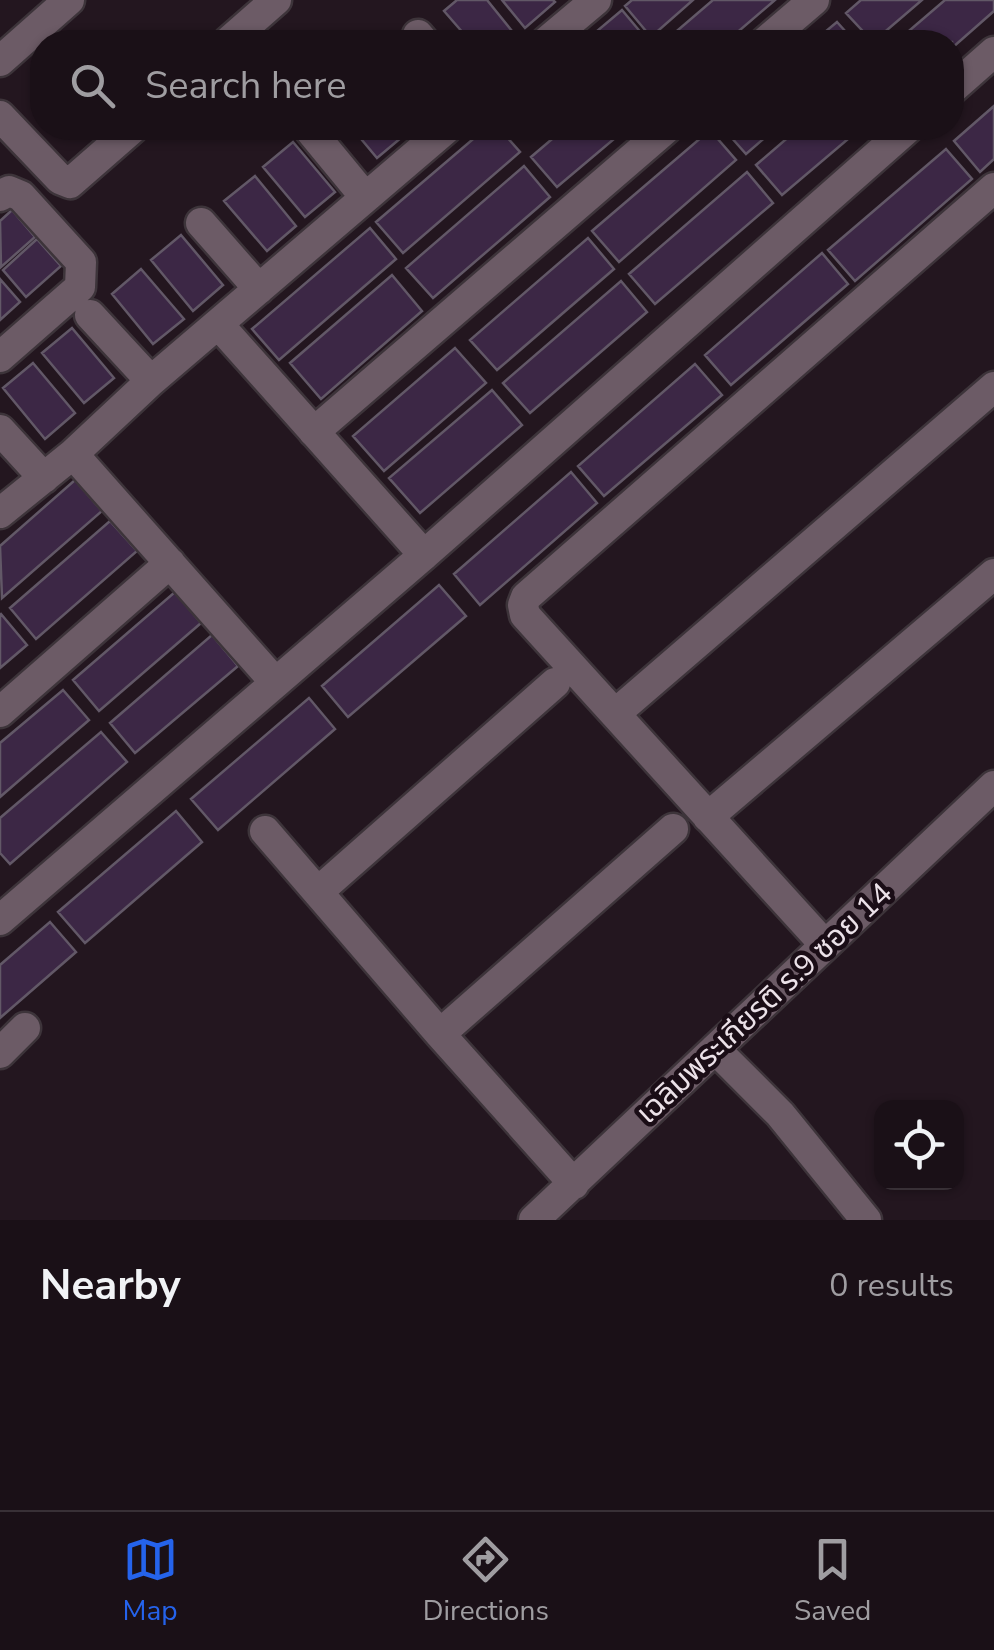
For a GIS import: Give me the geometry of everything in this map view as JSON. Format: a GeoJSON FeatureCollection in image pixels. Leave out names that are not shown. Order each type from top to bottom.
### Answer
{"type":"FeatureCollection","features":[{"type":"Feature","properties":{"kind":"street"},"geometry":{"type":"LineString","coordinates":[[35,30],[69,0]]}},
{"type":"Feature","properties":{"kind":"street"},"geometry":{"type":"LineString","coordinates":[[242,30],[276,0]]}},
{"type":"Feature","properties":{"kind":"street"},"geometry":{"type":"LineString","coordinates":[[779,30],[814,0]]}},
{"type":"Feature","properties":{"kind":"street"},"geometry":{"type":"LineString","coordinates":[[559,30],[587,3]]}},
{"type":"Feature","properties":{"kind":"street"},"geometry":{"type":"LineString","coordinates":[[0,61],[30,34]]}},
{"type":"Feature","properties":{"kind":"street"},"geometry":{"type":"LineString","coordinates":[[964,79],[994,52]]}},
{"type":"Feature","properties":{"kind":"street"},"geometry":{"type":"LineString","coordinates":[[0,116],[60,179],[70,183],[119,140]]}},
{"type":"Feature","properties":{"kind":"street"},"geometry":{"type":"LineString","coordinates":[[318,140],[365,197]]}},
{"type":"Feature","properties":{"kind":"street"},"geometry":{"type":"LineString","coordinates":[[0,513],[433,140]]}},
{"type":"Feature","properties":{"kind":"street"},"geometry":{"type":"LineString","coordinates":[[314,432],[653,140]]}},
{"type":"Feature","properties":{"kind":"street"},"geometry":{"type":"LineString","coordinates":[[0,920],[894,140]]}},
{"type":"Feature","properties":{"kind":"street"},"geometry":{"type":"LineString","coordinates":[[825,945],[525,614],[523,605],[526,597],[994,188]]}},
{"type":"Feature","properties":{"kind":"street"},"geometry":{"type":"LineString","coordinates":[[0,196],[8,191],[21,196],[81,262],[82,274],[80,287],[0,357]]}},
{"type":"Feature","properties":{"kind":"street"},"geometry":{"type":"LineString","coordinates":[[201,223],[260,289]]}},
{"type":"Feature","properties":{"kind":"street"},"geometry":{"type":"LineString","coordinates":[[90,316],[152,381]]}},
{"type":"Feature","properties":{"kind":"street"},"geometry":{"type":"LineString","coordinates":[[219,324],[424,554]]}},
{"type":"Feature","properties":{"kind":"street"},"geometry":{"type":"LineString","coordinates":[[616,713],[994,387]]}},
{"type":"Feature","properties":{"kind":"street"},"geometry":{"type":"LineString","coordinates":[[0,430],[44,478]]}},
{"type":"Feature","properties":{"kind":"street"},"geometry":{"type":"LineString","coordinates":[[73,454],[276,682]]}},
{"type":"Feature","properties":{"kind":"street"},"geometry":{"type":"LineString","coordinates":[[0,712],[170,563]]}},
{"type":"Feature","properties":{"kind":"street"},"geometry":{"type":"LineString","coordinates":[[708,817],[994,574]]}},
{"type":"Feature","properties":{"kind":"street"},"geometry":{"type":"LineString","coordinates":[[319,891],[555,682]]}},
{"type":"Feature","properties":{"kind":"street","name":"เฉลิมพระเกียรติ ร.9 ซอย 14"},"geometry":{"type":"LineString","coordinates":[[534,1220],[994,786]]}},
{"type":"Feature","properties":{"kind":"street"},"geometry":{"type":"LineString","coordinates":[[440,1034],[673,829]]}},
{"type":"Feature","properties":{"kind":"street"},"geometry":{"type":"LineString","coordinates":[[265,830],[574,1184]]}},
{"type":"Feature","properties":{"kind":"street"},"geometry":{"type":"LineString","coordinates":[[0,1053],[25,1028]]}},
{"type":"Feature","properties":{"kind":"street"},"geometry":{"type":"LineString","coordinates":[[716,1050],[780,1114],[866,1220]]}},
{"type":"Feature","properties":{"kind":"building"},"geometry":{"type":"Polygon","coordinates":[[[457,0],[487,0],[511,30],[461,30],[444,11],[457,0]]]}},
{"type":"Feature","properties":{"kind":"building"},"geometry":{"type":"Polygon","coordinates":[[[502,0],[553,0],[555,2],[525,28],[502,0]]]}},
{"type":"Feature","properties":{"kind":"building"},"geometry":{"type":"Polygon","coordinates":[[[632,0],[693,0],[659,30],[645,30],[625,6],[632,0]]]}},
{"type":"Feature","properties":{"kind":"building"},"geometry":{"type":"Polygon","coordinates":[[[713,0],[775,0],[740,30],[678,30],[713,0]]]}},
{"type":"Feature","properties":{"kind":"building"},"geometry":{"type":"Polygon","coordinates":[[[861,0],[922,0],[887,30],[862,30],[846,13],[861,0]]]}},
{"type":"Feature","properties":{"kind":"building"},"geometry":{"type":"Polygon","coordinates":[[[945,0],[994,0],[994,11],[964,37],[964,30],[910,30],[945,0]]]}},
{"type":"Feature","properties":{"kind":"building"},"geometry":{"type":"Polygon","coordinates":[[[622,10],[639,30],[598,30],[622,10]]]}},
{"type":"Feature","properties":{"kind":"building"},"geometry":{"type":"Polygon","coordinates":[[[837,22],[844,30],[827,30],[837,22]]]}},
{"type":"Feature","properties":{"kind":"building"},"geometry":{"type":"Polygon","coordinates":[[[994,106],[994,159],[980,172],[954,141],[964,140],[964,132],[994,106]]]}},
{"type":"Feature","properties":{"kind":"building"},"geometry":{"type":"Polygon","coordinates":[[[362,140],[398,140],[377,158],[362,140]]]}},
{"type":"Feature","properties":{"kind":"building"},"geometry":{"type":"Polygon","coordinates":[[[472,140],[510,140],[520,152],[403,253],[376,222],[472,140]]]}},
{"type":"Feature","properties":{"kind":"building"},"geometry":{"type":"Polygon","coordinates":[[[551,140],[613,140],[557,187],[531,157],[551,140]]]}},
{"type":"Feature","properties":{"kind":"building"},"geometry":{"type":"Polygon","coordinates":[[[698,140],[719,140],[736,160],[619,262],[592,231],[698,140]]]}},
{"type":"Feature","properties":{"kind":"building"},"geometry":{"type":"Polygon","coordinates":[[[734,140],[762,140],[746,154],[734,140]]]}},
{"type":"Feature","properties":{"kind":"building"},"geometry":{"type":"Polygon","coordinates":[[[785,140],[847,140],[782,195],[756,165],[785,140]]]}},
{"type":"Feature","properties":{"kind":"building"},"geometry":{"type":"Polygon","coordinates":[[[293,142],[335,192],[305,217],[263,167],[293,142]]]}},
{"type":"Feature","properties":{"kind":"building"},"geometry":{"type":"Polygon","coordinates":[[[946,149],[972,179],[855,281],[828,250],[946,149]]]}},
{"type":"Feature","properties":{"kind":"building"},"geometry":{"type":"Polygon","coordinates":[[[524,166],[550,197],[433,298],[406,268],[524,166]]]}},
{"type":"Feature","properties":{"kind":"building"},"geometry":{"type":"Polygon","coordinates":[[[747,172],[773,203],[655,304],[629,274],[747,172]]]}},
{"type":"Feature","properties":{"kind":"building"},"geometry":{"type":"Polygon","coordinates":[[[255,176],[296,226],[267,251],[224,201],[255,176]]]}},
{"type":"Feature","properties":{"kind":"building"},"geometry":{"type":"Polygon","coordinates":[[[12,210],[35,237],[1,267],[0,221],[12,210]]]}},
{"type":"Feature","properties":{"kind":"building"},"geometry":{"type":"Polygon","coordinates":[[[370,228],[396,259],[279,360],[252,329],[370,228]]]}},
{"type":"Feature","properties":{"kind":"building"},"geometry":{"type":"Polygon","coordinates":[[[181,235],[223,285],[193,311],[151,260],[181,235]]]}},
{"type":"Feature","properties":{"kind":"building"},"geometry":{"type":"Polygon","coordinates":[[[588,238],[614,269],[497,370],[470,340],[588,238]]]}},
{"type":"Feature","properties":{"kind":"building"},"geometry":{"type":"Polygon","coordinates":[[[37,239],[61,266],[26,297],[3,270],[37,239]]]}},
{"type":"Feature","properties":{"kind":"building"},"geometry":{"type":"Polygon","coordinates":[[[822,253],[848,284],[731,385],[705,355],[822,253]]]}},
{"type":"Feature","properties":{"kind":"building"},"geometry":{"type":"Polygon","coordinates":[[[141,269],[184,319],[153,344],[112,294],[141,269]]]}},
{"type":"Feature","properties":{"kind":"building"},"geometry":{"type":"Polygon","coordinates":[[[392,275],[422,311],[321,399],[290,363],[392,275]]]}},
{"type":"Feature","properties":{"kind":"building"},"geometry":{"type":"Polygon","coordinates":[[[0,279],[20,302],[0,320],[0,279]]]}},
{"type":"Feature","properties":{"kind":"building"},"geometry":{"type":"Polygon","coordinates":[[[621,281],[647,312],[530,413],[503,383],[621,281]]]}},
{"type":"Feature","properties":{"kind":"building"},"geometry":{"type":"Polygon","coordinates":[[[72,328],[114,378],[84,403],[42,353],[72,328]]]}},
{"type":"Feature","properties":{"kind":"building"},"geometry":{"type":"Polygon","coordinates":[[[455,348],[486,383],[384,471],[353,436],[455,348]]]}},
{"type":"Feature","properties":{"kind":"building"},"geometry":{"type":"Polygon","coordinates":[[[33,363],[75,413],[45,439],[3,388],[33,363]]]}},
{"type":"Feature","properties":{"kind":"building"},"geometry":{"type":"Polygon","coordinates":[[[695,364],[722,395],[604,496],[578,466],[695,364]]]}},
{"type":"Feature","properties":{"kind":"building"},"geometry":{"type":"Polygon","coordinates":[[[492,390],[522,425],[420,513],[389,478],[492,390]]]}},
{"type":"Feature","properties":{"kind":"building"},"geometry":{"type":"Polygon","coordinates":[[[571,472],[597,503],[480,605],[454,574],[571,472]]]}},
{"type":"Feature","properties":{"kind":"building"},"geometry":{"type":"Polygon","coordinates":[[[75,480],[102,511],[2,598],[0,546],[75,480]]]}},
{"type":"Feature","properties":{"kind":"building"},"geometry":{"type":"Polygon","coordinates":[[[110,521],[137,551],[36,639],[10,608],[110,521]]]}},
{"type":"Feature","properties":{"kind":"building"},"geometry":{"type":"Polygon","coordinates":[[[439,585],[466,616],[348,717],[322,686],[439,585]]]}},
{"type":"Feature","properties":{"kind":"building"},"geometry":{"type":"Polygon","coordinates":[[[175,592],[201,623],[99,711],[73,680],[175,592]]]}},
{"type":"Feature","properties":{"kind":"building"},"geometry":{"type":"Polygon","coordinates":[[[0,615],[27,645],[0,668],[0,615]]]}},
{"type":"Feature","properties":{"kind":"building"},"geometry":{"type":"Polygon","coordinates":[[[212,635],[238,666],[135,753],[110,723],[212,635]]]}},
{"type":"Feature","properties":{"kind":"building"},"geometry":{"type":"Polygon","coordinates":[[[63,690],[89,720],[0,797],[0,743],[63,690]]]}},
{"type":"Feature","properties":{"kind":"building"},"geometry":{"type":"Polygon","coordinates":[[[309,698],[335,729],[218,830],[191,799],[309,698]]]}},
{"type":"Feature","properties":{"kind":"building"},"geometry":{"type":"Polygon","coordinates":[[[101,732],[127,762],[10,864],[0,853],[0,818],[101,732]]]}},
{"type":"Feature","properties":{"kind":"building"},"geometry":{"type":"Polygon","coordinates":[[[176,811],[202,842],[85,943],[58,912],[176,811]]]}},
{"type":"Feature","properties":{"kind":"building"},"geometry":{"type":"Polygon","coordinates":[[[50,922],[76,952],[0,1018],[0,965],[50,922]]]}}]}
